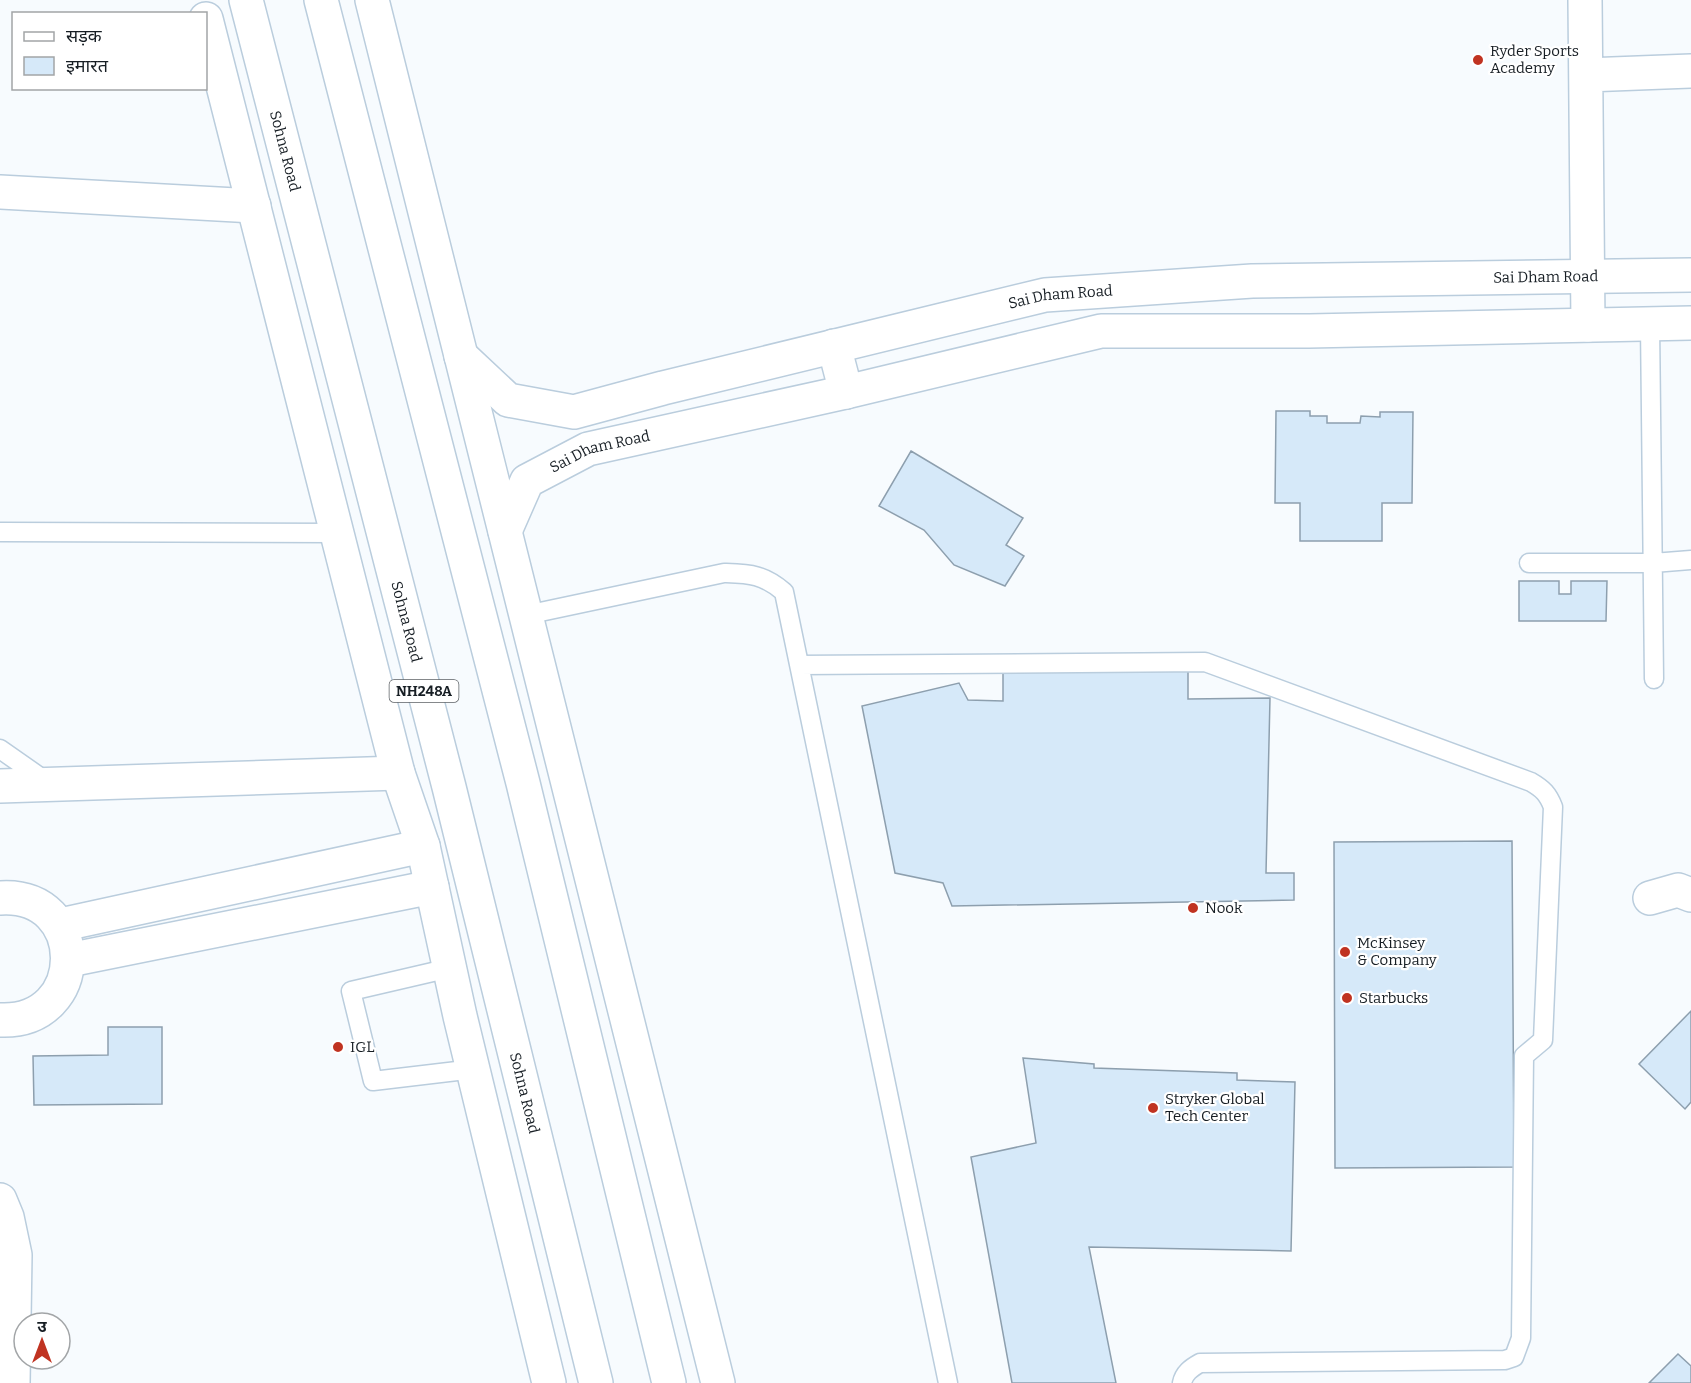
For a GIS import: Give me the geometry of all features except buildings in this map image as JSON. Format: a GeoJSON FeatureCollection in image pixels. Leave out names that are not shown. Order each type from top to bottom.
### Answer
{"type":"FeatureCollection","features":[{"type":"Feature","properties":{"kind":"main road","name":"Sohna Road"},"geometry":{"type":"LineString","coordinates":[[246,0],[449,787],[596,1383]]}},
{"type":"Feature","properties":{"kind":"main road"},"geometry":{"type":"LineString","coordinates":[[321,0],[523,783],[669,1383]]}},
{"type":"Feature","properties":{"kind":"main road"},"geometry":{"type":"LineString","coordinates":[[372,0],[718,1383]]}},
{"type":"Feature","properties":{"kind":"main road"},"geometry":{"type":"LineString","coordinates":[[1585,0],[1588,325]]}},
{"type":"Feature","properties":{"kind":"main road"},"geometry":{"type":"LineString","coordinates":[[207,23],[398,773],[423,846],[549,1383]]}},
{"type":"Feature","properties":{"kind":"main road"},"geometry":{"type":"LineString","coordinates":[[1586,75],[1691,71]]}},
{"type":"Feature","properties":{"kind":"main road"},"geometry":{"type":"LineString","coordinates":[[0,192],[254,206]]}},
{"type":"Feature","properties":{"kind":"main road","name":"Sai Dham Road"},"geometry":{"type":"LineString","coordinates":[[461,356],[508,400],[574,412],[1045,295],[1252,281],[1691,275]]}},
{"type":"Feature","properties":{"kind":"main road","name":"Sai Dham Road"},"geometry":{"type":"LineString","coordinates":[[505,531],[527,481],[588,449],[846,392],[1101,330],[1309,330],[1691,323]]}},
{"type":"Feature","properties":{"kind":"main road"},"geometry":{"type":"LineString","coordinates":[[834,346],[846,392]]}},
{"type":"Feature","properties":{"kind":"main road"},"geometry":{"type":"LineString","coordinates":[[0,786],[398,773]]}},
{"type":"Feature","properties":{"kind":"main road"},"geometry":{"type":"LineString","coordinates":[[60,925],[423,846]]}},
{"type":"Feature","properties":{"kind":"main road"},"geometry":{"type":"LineString","coordinates":[[69,960],[432,887]]}},
{"type":"Feature","properties":{"kind":"main road"},"geometry":{"type":"LineString","coordinates":[[1650,898],[1678,890],[1691,895]]}},
{"type":"Feature","properties":{"kind":"main road"},"geometry":{"type":"LineString","coordinates":[[0,898],[11,897],[30,901],[47,911],[60,925],[67,942],[69,960],[66,980],[56,997],[40,1011],[22,1019],[0,1020]]}},
{"type":"Feature","properties":{"kind":"main road"},"geometry":{"type":"LineString","coordinates":[[0,1200],[7,1217],[15,1255],[13,1383]]}},
{"type":"Feature","properties":{"kind":"lane"},"geometry":{"type":"LineString","coordinates":[[1650,324],[1654,679]]}},
{"type":"Feature","properties":{"kind":"lane"},"geometry":{"type":"LineString","coordinates":[[0,532],[337,533]]}},
{"type":"Feature","properties":{"kind":"lane"},"geometry":{"type":"LineString","coordinates":[[1529,563],[1691,561]]}},
{"type":"Feature","properties":{"kind":"lane"},"geometry":{"type":"LineString","coordinates":[[526,615],[724,573],[755,574],[771,581],[784,592],[948,1383]]}},
{"type":"Feature","properties":{"kind":"lane"},"geometry":{"type":"LineString","coordinates":[[799,665],[1204,662],[1532,782],[1545,790],[1550,797],[1553,807],[1543,1040],[1524,1056],[1521,1338],[1514,1356],[1505,1360],[1200,1363],[1190,1368],[1183,1377],[1182,1383]]}},
{"type":"Feature","properties":{"kind":"lane"},"geometry":{"type":"LineString","coordinates":[[0,749],[51,784]]}},
{"type":"Feature","properties":{"kind":"lane"},"geometry":{"type":"LineString","coordinates":[[450,968],[351,991],[373,1081],[474,1069]]}},
{"type":"Feature","properties":{"kind":"place","name":"Ryder Sports Academy"},"geometry":{"type":"Point","coordinates":[1478,60]}},
{"type":"Feature","properties":{"kind":"place","name":"Nook"},"geometry":{"type":"Point","coordinates":[1193,908]}},
{"type":"Feature","properties":{"kind":"place","name":"McKinsey & Company"},"geometry":{"type":"Point","coordinates":[1345,952]}},
{"type":"Feature","properties":{"kind":"place","name":"Starbucks"},"geometry":{"type":"Point","coordinates":[1347,998]}},
{"type":"Feature","properties":{"kind":"place","name":"IGL"},"geometry":{"type":"Point","coordinates":[338,1047]}},
{"type":"Feature","properties":{"kind":"place","name":"Stryker Global Tech Center"},"geometry":{"type":"Point","coordinates":[1153,1108]}}]}
